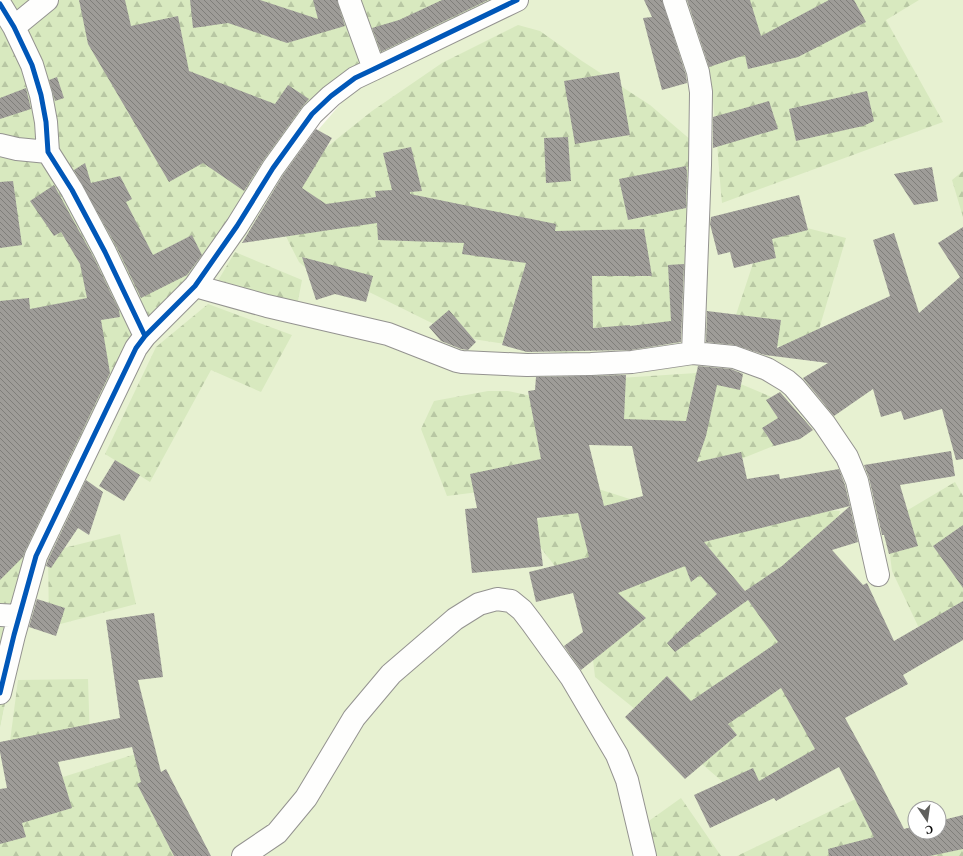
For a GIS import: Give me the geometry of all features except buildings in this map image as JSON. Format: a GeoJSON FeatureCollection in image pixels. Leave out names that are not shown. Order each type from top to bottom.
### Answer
{"type":"FeatureCollection","features":[{"type":"Feature","properties":{"kind":"street"},"geometry":{"type":"LineString","coordinates":[[14,27],[47,0]]}},
{"type":"Feature","properties":{"kind":"street"},"geometry":{"type":"LineString","coordinates":[[349,0],[374,69]]}},
{"type":"Feature","properties":{"kind":"street"},"geometry":{"type":"LineString","coordinates":[[0,693],[9,616],[36,556],[136,348],[195,286],[273,168],[312,114],[331,96],[355,78],[517,0]]}},
{"type":"Feature","properties":{"kind":"street"},"geometry":{"type":"LineString","coordinates":[[674,0],[698,72],[701,92],[700,166],[693,353]]}},
{"type":"Feature","properties":{"kind":"street"},"geometry":{"type":"LineString","coordinates":[[0,4],[14,27],[32,65],[41,95],[46,122],[48,152],[105,252],[146,336]]}},
{"type":"Feature","properties":{"kind":"street"},"geometry":{"type":"LineString","coordinates":[[0,145],[17,149],[48,152]]}},
{"type":"Feature","properties":{"kind":"street"},"geometry":{"type":"LineString","coordinates":[[195,286],[267,306],[388,334],[462,362],[527,365],[591,364],[632,362],[693,353],[734,357],[767,369],[787,381],[803,397],[840,446],[852,467],[857,481],[878,575]]}},
{"type":"Feature","properties":{"kind":"street"},"geometry":{"type":"LineString","coordinates":[[243,856],[277,833],[306,798],[354,718],[391,674],[455,619],[479,604],[497,599],[511,602],[522,610],[532,623],[571,677],[617,755],[627,780],[645,856]]}},
{"type":"Feature","properties":{"kind":"green space"},"geometry":{"type":"Polygon","coordinates":[[[0,0],[528,0],[356,86],[308,125],[138,345],[35,554],[0,729],[0,0]]]}},
{"type":"Feature","properties":{"kind":"green space"},"geometry":{"type":"Polygon","coordinates":[[[528,0],[963,0],[963,856],[0,856],[0,729],[35,554],[147,337],[236,225],[356,86],[528,0]]]}},
{"type":"Feature","properties":{"kind":"green space"},"geometry":{"type":"Polygon","coordinates":[[[695,0],[919,0],[886,20],[943,122],[722,203],[716,126],[710,75],[695,0]]]}},
{"type":"Feature","properties":{"kind":"green space"},"geometry":{"type":"Polygon","coordinates":[[[518,25],[540,31],[582,61],[650,105],[692,141],[691,241],[680,299],[678,341],[564,353],[460,337],[363,289],[327,287],[299,262],[275,215],[307,163],[372,111],[442,63],[518,25]]]}},
{"type":"Feature","properties":{"kind":"green space"},"geometry":{"type":"Polygon","coordinates":[[[963,171],[963,217],[952,180],[963,171]]]}},
{"type":"Feature","properties":{"kind":"green space"},"geometry":{"type":"Polygon","coordinates":[[[768,218],[846,238],[812,353],[729,336],[768,218]]]}},
{"type":"Feature","properties":{"kind":"green space"},"geometry":{"type":"Polygon","coordinates":[[[235,252],[302,280],[297,306],[216,284],[235,252]]]}},
{"type":"Feature","properties":{"kind":"green space"},"geometry":{"type":"Polygon","coordinates":[[[208,304],[292,335],[261,392],[211,370],[150,482],[105,454],[156,347],[208,304]]]}},
{"type":"Feature","properties":{"kind":"green space"},"geometry":{"type":"Polygon","coordinates":[[[712,372],[781,401],[791,439],[711,471],[684,443],[624,434],[619,378],[712,372]]]}},
{"type":"Feature","properties":{"kind":"green space"},"geometry":{"type":"Polygon","coordinates":[[[488,391],[508,391],[555,401],[566,481],[447,496],[421,429],[434,401],[488,391]]]}},
{"type":"Feature","properties":{"kind":"green space"},"geometry":{"type":"Polygon","coordinates":[[[955,482],[963,496],[963,617],[927,645],[892,571],[886,523],[955,482]]]}},
{"type":"Feature","properties":{"kind":"green space"},"geometry":{"type":"Polygon","coordinates":[[[586,485],[658,508],[802,509],[840,511],[828,553],[835,763],[746,802],[680,745],[595,677],[587,607],[526,529],[586,485]]]}},
{"type":"Feature","properties":{"kind":"green space"},"geometry":{"type":"Polygon","coordinates":[[[120,534],[136,604],[49,627],[48,552],[120,534]]]}},
{"type":"Feature","properties":{"kind":"green space"},"geometry":{"type":"Polygon","coordinates":[[[88,679],[90,742],[9,749],[18,680],[88,679]]]}},
{"type":"Feature","properties":{"kind":"green space"},"geometry":{"type":"Polygon","coordinates":[[[145,751],[188,856],[0,856],[0,797],[145,751]]]}},
{"type":"Feature","properties":{"kind":"green space"},"geometry":{"type":"Polygon","coordinates":[[[866,794],[890,846],[910,840],[947,840],[947,829],[963,824],[963,856],[737,856],[866,794]]]}},
{"type":"Feature","properties":{"kind":"green space"},"geometry":{"type":"Polygon","coordinates":[[[681,798],[721,856],[654,856],[646,823],[681,798]]]}},
{"type":"Feature","properties":{"kind":"cycle path"},"geometry":{"type":"LineString","coordinates":[[0,693],[14,635],[36,556],[136,348],[145,336],[195,286],[237,226],[273,168],[312,114],[331,96],[355,78],[517,0]]}},
{"type":"Feature","properties":{"kind":"cycle path"},"geometry":{"type":"LineString","coordinates":[[0,4],[14,27],[32,65],[41,95],[46,122],[48,152],[72,190],[105,252],[145,336]]}}]}
